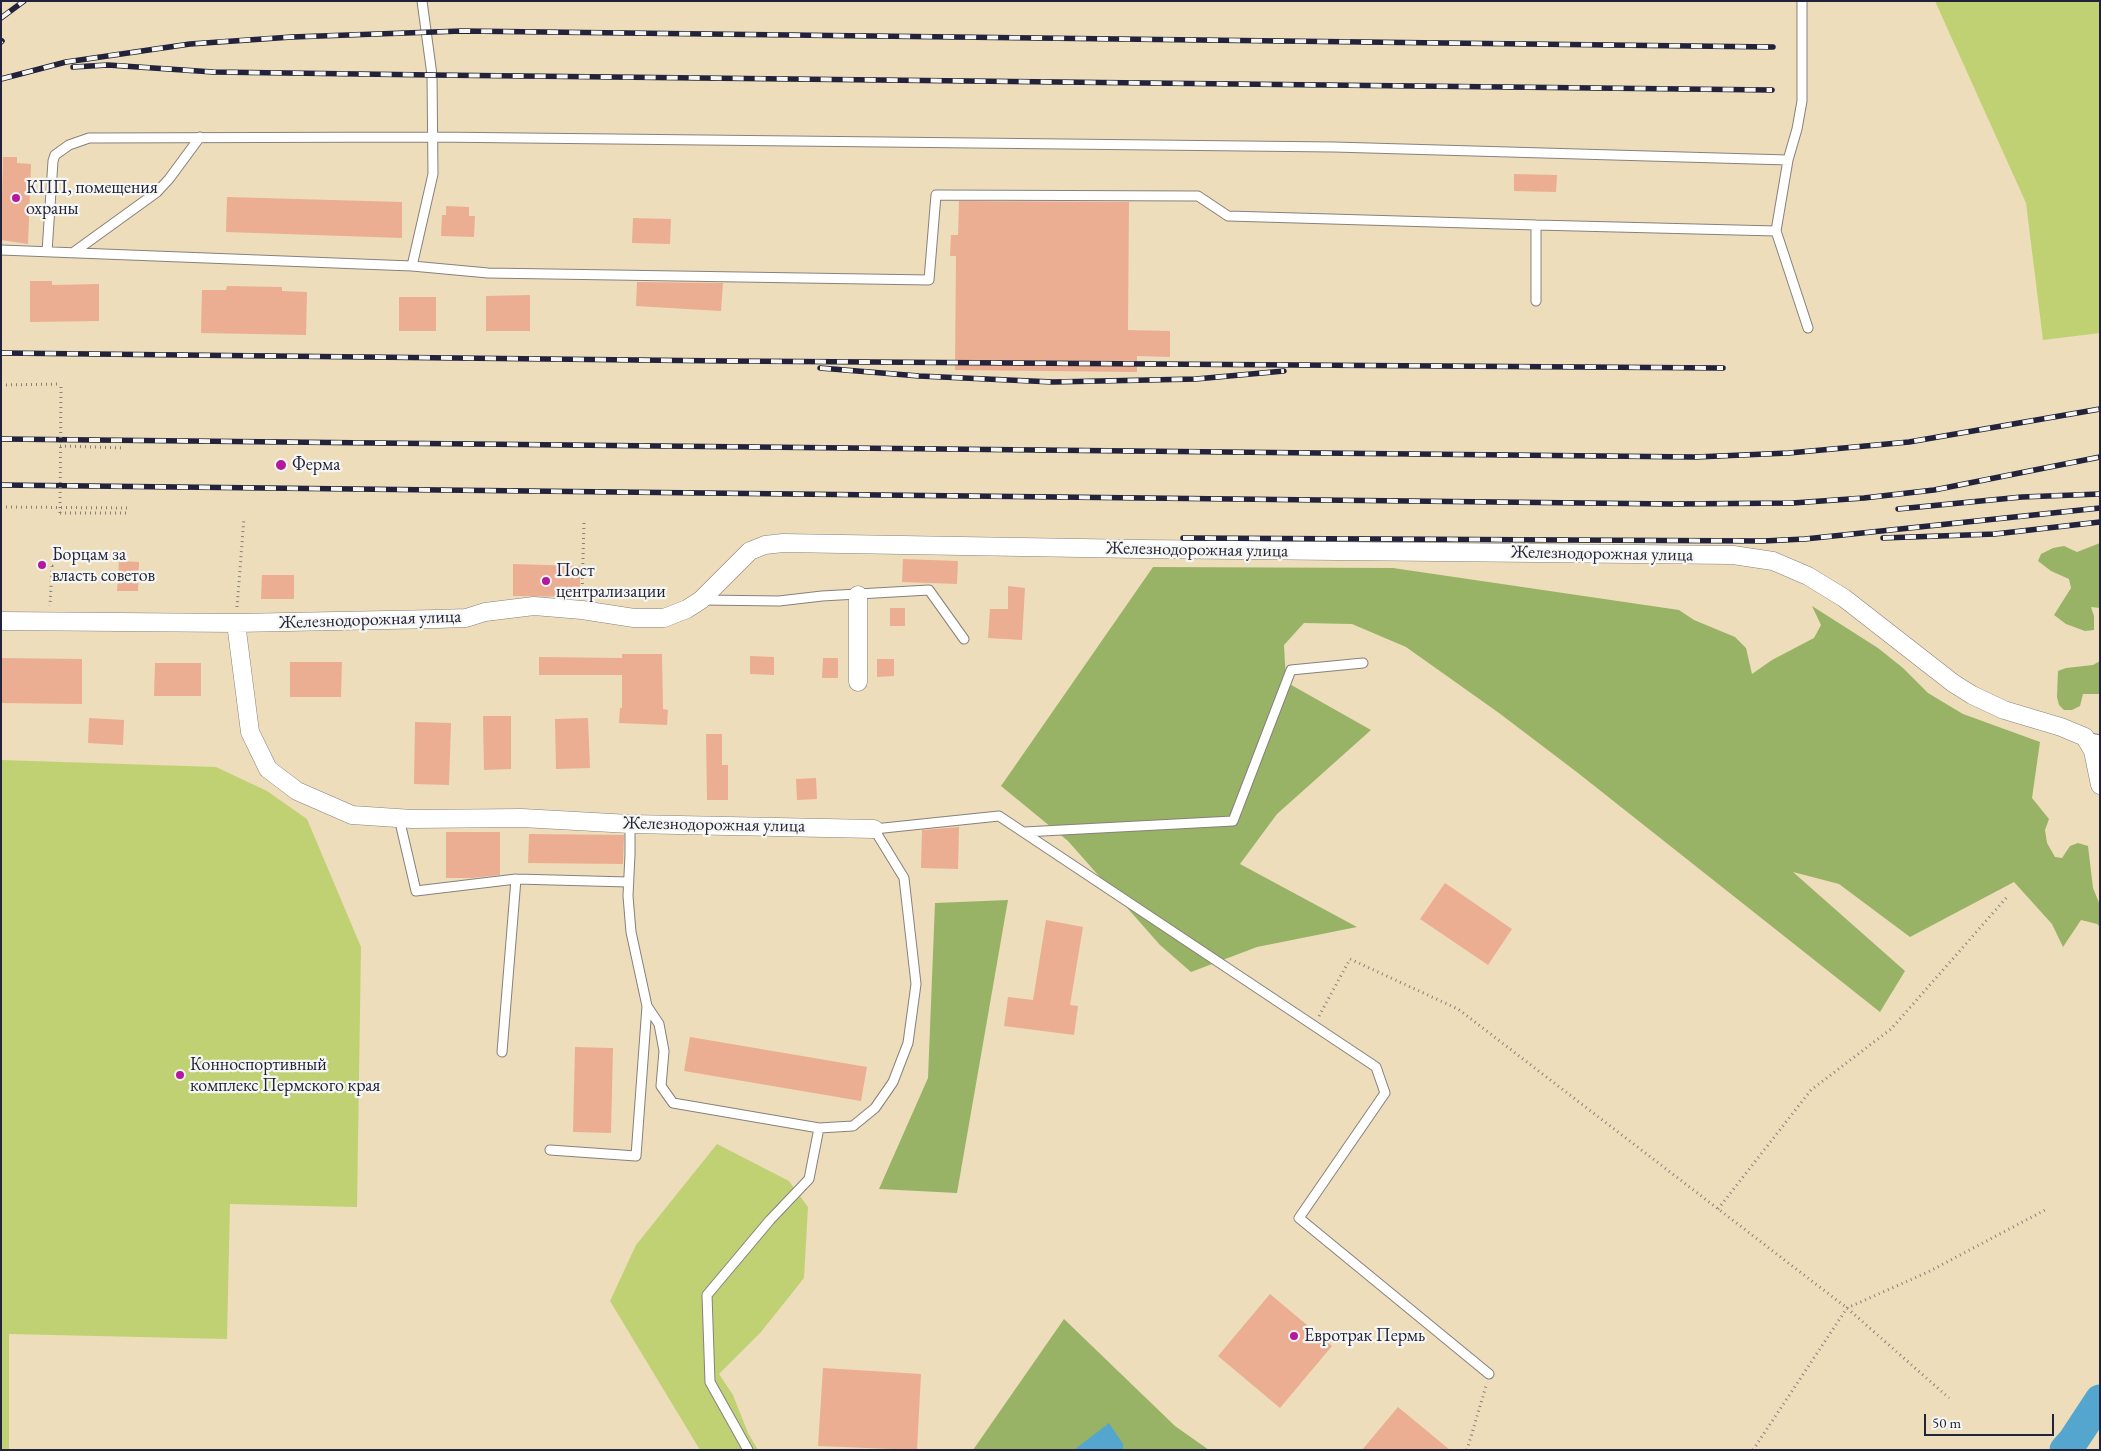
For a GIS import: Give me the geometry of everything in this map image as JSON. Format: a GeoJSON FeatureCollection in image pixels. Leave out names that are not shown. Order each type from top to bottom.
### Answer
{"type":"FeatureCollection","features":[{"type":"Feature","properties":{"kind":"street","name":"Железнодорожная улица"},"geometry":{"type":"LineString","coordinates":[[1,621],[236,624],[466,618],[485,612],[534,606],[582,610],[634,618],[664,618],[687,610],[701,600],[750,551],[766,545],[783,543],[1733,555],[1773,562],[1808,576],[1844,598],[1954,683],[1997,708],[2061,727],[2092,739],[2100,785]]}},
{"type":"Feature","properties":{"kind":"street"},"geometry":{"type":"LineString","coordinates":[[858,595],[858,682]]}},
{"type":"Feature","properties":{"kind":"street","name":"Железнодорожная улица"},"geometry":{"type":"LineString","coordinates":[[236,624],[250,732],[268,769],[297,791],[352,815],[399,818],[522,818],[630,824],[874,828]]}},
{"type":"Feature","properties":{"kind":"lane"},"geometry":{"type":"LineString","coordinates":[[412,266],[433,174],[432,75],[422,1]]}},
{"type":"Feature","properties":{"kind":"lane"},"geometry":{"type":"LineString","coordinates":[[1802,1],[1802,101],[1797,129],[1788,160],[1776,231],[1808,328]]}},
{"type":"Feature","properties":{"kind":"lane"},"geometry":{"type":"LineString","coordinates":[[74,252],[157,192],[200,137]]}},
{"type":"Feature","properties":{"kind":"lane"},"geometry":{"type":"LineString","coordinates":[[47,252],[53,161],[55,155],[77,141],[88,138],[433,137],[1334,147],[1788,160]]}},
{"type":"Feature","properties":{"kind":"lane"},"geometry":{"type":"LineString","coordinates":[[1,250],[412,266],[488,273],[929,280],[936,195],[1198,196],[1228,216],[1776,231]]}},
{"type":"Feature","properties":{"kind":"lane"},"geometry":{"type":"LineString","coordinates":[[1536,225],[1536,301]]}},
{"type":"Feature","properties":{"kind":"lane"},"geometry":{"type":"LineString","coordinates":[[701,600],[779,601],[822,596],[929,590],[964,640]]}},
{"type":"Feature","properties":{"kind":"lane"},"geometry":{"type":"LineString","coordinates":[[1024,832],[1233,821],[1291,670],[1363,663]]}},
{"type":"Feature","properties":{"kind":"lane"},"geometry":{"type":"LineString","coordinates":[[647,1006],[659,1024],[664,1052],[661,1086],[673,1102],[820,1128],[853,1126],[875,1108],[893,1082],[908,1043],[916,984],[904,878],[874,828],[999,816],[1376,1067],[1385,1093],[1299,1218],[1490,1374]]}},
{"type":"Feature","properties":{"kind":"lane"},"geometry":{"type":"LineString","coordinates":[[399,818],[416,890],[516,879],[628,882]]}},
{"type":"Feature","properties":{"kind":"lane"},"geometry":{"type":"LineString","coordinates":[[550,1150],[636,1156],[647,1006],[631,932],[628,882],[630,824]]}},
{"type":"Feature","properties":{"kind":"lane"},"geometry":{"type":"LineString","coordinates":[[502,1052],[516,879]]}},
{"type":"Feature","properties":{"kind":"lane"},"geometry":{"type":"LineString","coordinates":[[748,1450],[710,1382],[707,1295],[770,1220],[809,1179],[820,1128]]}},
{"type":"Feature","properties":{"kind":"path"},"geometry":{"type":"LineString","coordinates":[[1,385],[61,384],[60,446],[60,513],[128,510],[1,507]]}},
{"type":"Feature","properties":{"kind":"path"},"geometry":{"type":"LineString","coordinates":[[60,446],[126,448]]}},
{"type":"Feature","properties":{"kind":"path"},"geometry":{"type":"LineString","coordinates":[[236,624],[244,518]]}},
{"type":"Feature","properties":{"kind":"path"},"geometry":{"type":"LineString","coordinates":[[582,610],[584,522]]}},
{"type":"Feature","properties":{"kind":"path"},"geometry":{"type":"LineString","coordinates":[[42,565],[52,566],[50,622]]}},
{"type":"Feature","properties":{"kind":"path"},"geometry":{"type":"LineString","coordinates":[[1718,1208],[1811,1090],[1891,1029],[2008,896]]}},
{"type":"Feature","properties":{"kind":"path"},"geometry":{"type":"LineString","coordinates":[[1314,1026],[1350,959],[1458,1009],[1847,1308],[1948,1398]]}},
{"type":"Feature","properties":{"kind":"path"},"geometry":{"type":"LineString","coordinates":[[1753,1450],[1847,1308],[1928,1272],[2047,1209]]}},
{"type":"Feature","properties":{"kind":"path"},"geometry":{"type":"LineString","coordinates":[[1467,1450],[1490,1374]]}},
{"type":"Feature","properties":{"kind":"green space"},"geometry":{"type":"Polygon","coordinates":[[[1935,1],[2100,1],[2100,333],[2043,340],[2026,203],[1935,1]]]}},
{"type":"Feature","properties":{"kind":"green space"},"geometry":{"type":"Polygon","coordinates":[[[2100,543],[2100,608],[2091,607],[2094,616],[2094,630],[2085,631],[2066,624],[2054,615],[2071,588],[2069,579],[2051,571],[2038,561],[2041,554],[2053,548],[2064,546],[2077,552],[2100,543]]]}},
{"type":"Feature","properties":{"kind":"green space"},"geometry":{"type":"Polygon","coordinates":[[[1153,567],[1393,568],[1679,610],[1694,620],[1735,637],[1746,648],[1752,674],[1772,660],[1814,638],[1821,625],[1812,606],[1878,648],[1903,668],[1928,693],[1963,714],[2040,742],[2032,798],[2049,819],[2045,830],[2047,843],[2055,857],[2062,858],[2070,846],[2078,843],[2088,846],[2093,888],[2100,905],[2100,927],[2097,924],[2081,920],[2063,947],[2052,924],[2014,882],[1910,937],[1839,884],[1793,872],[1905,971],[1880,1012],[1578,773],[1499,713],[1406,647],[1352,624],[1304,623],[1284,645],[1286,682],[1371,730],[1277,814],[1240,864],[1357,927],[1257,947],[1191,972],[1160,945],[1068,841],[1001,786],[1153,567]]]}},
{"type":"Feature","properties":{"kind":"green space"},"geometry":{"type":"Polygon","coordinates":[[[2100,661],[2100,694],[2083,694],[2080,706],[2072,710],[2064,710],[2059,705],[2057,697],[2058,671],[2066,668],[2093,665],[2100,661]]]}},
{"type":"Feature","properties":{"kind":"green space","name":"Конноспортивный комплекс Пермского края"},"geometry":{"type":"Polygon","coordinates":[[[1,760],[216,767],[267,791],[307,819],[361,947],[357,1207],[230,1204],[227,1339],[9,1334],[9,1450],[1,1450],[1,760]]]}},
{"type":"Feature","properties":{"kind":"green space"},"geometry":{"type":"Polygon","coordinates":[[[1008,900],[957,1193],[879,1189],[928,1078],[935,903],[1008,900]]]}},
{"type":"Feature","properties":{"kind":"green space"},"geometry":{"type":"Polygon","coordinates":[[[717,1144],[789,1181],[808,1207],[804,1278],[761,1332],[719,1374],[733,1395],[748,1433],[758,1450],[700,1450],[610,1301],[636,1245],[717,1144]]]}},
{"type":"Feature","properties":{"kind":"green space"},"geometry":{"type":"Polygon","coordinates":[[[1064,1319],[1175,1426],[1209,1450],[973,1450],[1064,1319]]]}},
{"type":"Feature","properties":{"kind":"water"},"geometry":{"type":"Polygon","coordinates":[[[1109,1423],[1123,1444],[1123,1450],[1074,1450],[1109,1423]]]}},
{"type":"Feature","properties":{"kind":"building","name":"КПП, помещения охраны"},"geometry":{"type":"Polygon","coordinates":[[[3,157],[17,157],[17,163],[31,164],[28,244],[1,240],[3,157]]]}},
{"type":"Feature","properties":{"kind":"building"},"geometry":{"type":"Polygon","coordinates":[[[1514,174],[1557,175],[1556,192],[1514,191],[1514,174]]]}},
{"type":"Feature","properties":{"kind":"building"},"geometry":{"type":"Polygon","coordinates":[[[227,197],[402,202],[402,238],[226,232],[227,197]]]}},
{"type":"Feature","properties":{"kind":"building"},"geometry":{"type":"Polygon","coordinates":[[[959,201],[1129,202],[1128,330],[1170,331],[1170,357],[1137,356],[1137,372],[955,370],[956,256],[950,256],[951,235],[958,235],[959,201]]]}},
{"type":"Feature","properties":{"kind":"building"},"geometry":{"type":"Polygon","coordinates":[[[446,206],[469,207],[469,216],[475,216],[474,237],[441,236],[442,215],[446,215],[446,206]]]}},
{"type":"Feature","properties":{"kind":"building"},"geometry":{"type":"Polygon","coordinates":[[[633,218],[671,219],[670,244],[632,243],[633,218]]]}},
{"type":"Feature","properties":{"kind":"building"},"geometry":{"type":"Polygon","coordinates":[[[30,281],[52,281],[52,285],[99,284],[99,321],[30,322],[30,281]]]}},
{"type":"Feature","properties":{"kind":"building"},"geometry":{"type":"Polygon","coordinates":[[[637,282],[723,283],[721,311],[636,306],[637,282]]]}},
{"type":"Feature","properties":{"kind":"building"},"geometry":{"type":"Polygon","coordinates":[[[227,286],[282,287],[282,291],[307,292],[306,335],[201,333],[202,290],[226,290],[227,286]]]}},
{"type":"Feature","properties":{"kind":"building"},"geometry":{"type":"Polygon","coordinates":[[[530,295],[530,331],[486,331],[486,296],[530,295]]]}},
{"type":"Feature","properties":{"kind":"building"},"geometry":{"type":"Polygon","coordinates":[[[399,297],[436,297],[436,331],[399,331],[399,297]]]}},
{"type":"Feature","properties":{"kind":"building"},"geometry":{"type":"Polygon","coordinates":[[[903,559],[958,561],[957,584],[902,582],[903,559]]]}},
{"type":"Feature","properties":{"kind":"building"},"geometry":{"type":"Polygon","coordinates":[[[119,561],[139,562],[138,591],[117,591],[119,561]]]}},
{"type":"Feature","properties":{"kind":"building","name":"Пост централизации"},"geometry":{"type":"Polygon","coordinates":[[[513,564],[580,566],[580,597],[513,596],[513,564]]]}},
{"type":"Feature","properties":{"kind":"building"},"geometry":{"type":"Polygon","coordinates":[[[262,575],[294,575],[294,599],[261,599],[262,575]]]}},
{"type":"Feature","properties":{"kind":"building"},"geometry":{"type":"Polygon","coordinates":[[[1008,586],[1025,588],[1022,640],[988,638],[990,609],[1008,609],[1008,586]]]}},
{"type":"Feature","properties":{"kind":"building"},"geometry":{"type":"Polygon","coordinates":[[[890,608],[905,608],[905,626],[890,626],[890,608]]]}},
{"type":"Feature","properties":{"kind":"building"},"geometry":{"type":"Polygon","coordinates":[[[622,654],[662,654],[663,709],[668,710],[667,725],[619,723],[620,708],[622,708],[622,675],[539,675],[539,657],[622,658],[622,654]]]}},
{"type":"Feature","properties":{"kind":"building"},"geometry":{"type":"Polygon","coordinates":[[[750,656],[774,657],[774,675],[750,674],[750,656]]]}},
{"type":"Feature","properties":{"kind":"building"},"geometry":{"type":"Polygon","coordinates":[[[1,658],[82,659],[82,704],[1,703],[1,658]]]}},
{"type":"Feature","properties":{"kind":"building"},"geometry":{"type":"Polygon","coordinates":[[[823,658],[838,658],[838,678],[822,678],[823,658]]]}},
{"type":"Feature","properties":{"kind":"building"},"geometry":{"type":"Polygon","coordinates":[[[877,659],[894,659],[894,676],[877,677],[877,659]]]}},
{"type":"Feature","properties":{"kind":"building"},"geometry":{"type":"Polygon","coordinates":[[[290,662],[342,662],[341,697],[290,697],[290,662]]]}},
{"type":"Feature","properties":{"kind":"building"},"geometry":{"type":"Polygon","coordinates":[[[155,663],[201,663],[201,696],[154,696],[155,663]]]}},
{"type":"Feature","properties":{"kind":"building"},"geometry":{"type":"Polygon","coordinates":[[[483,716],[511,716],[511,769],[484,770],[483,716]]]}},
{"type":"Feature","properties":{"kind":"building"},"geometry":{"type":"Polygon","coordinates":[[[89,718],[124,720],[123,745],[88,743],[89,718]]]}},
{"type":"Feature","properties":{"kind":"building"},"geometry":{"type":"Polygon","coordinates":[[[588,718],[590,768],[556,769],[555,719],[588,718]]]}},
{"type":"Feature","properties":{"kind":"building"},"geometry":{"type":"Polygon","coordinates":[[[415,722],[451,723],[449,785],[414,784],[415,722]]]}},
{"type":"Feature","properties":{"kind":"building"},"geometry":{"type":"Polygon","coordinates":[[[706,734],[722,734],[722,765],[728,765],[728,800],[707,800],[706,734]]]}},
{"type":"Feature","properties":{"kind":"building"},"geometry":{"type":"Polygon","coordinates":[[[816,778],[817,799],[797,800],[796,779],[816,778]]]}},
{"type":"Feature","properties":{"kind":"building"},"geometry":{"type":"Polygon","coordinates":[[[959,827],[958,869],[921,868],[922,830],[959,827]]]}},
{"type":"Feature","properties":{"kind":"building"},"geometry":{"type":"Polygon","coordinates":[[[446,832],[500,832],[500,875],[446,878],[446,832]]]}},
{"type":"Feature","properties":{"kind":"building"},"geometry":{"type":"Polygon","coordinates":[[[529,834],[624,835],[623,864],[528,863],[529,834]]]}},
{"type":"Feature","properties":{"kind":"building"},"geometry":{"type":"Polygon","coordinates":[[[1445,883],[1512,929],[1488,965],[1420,919],[1445,883]]]}},
{"type":"Feature","properties":{"kind":"building"},"geometry":{"type":"Polygon","coordinates":[[[1046,920],[1083,927],[1070,1005],[1078,1006],[1074,1035],[1004,1026],[1008,997],[1033,1000],[1046,920]]]}},
{"type":"Feature","properties":{"kind":"building"},"geometry":{"type":"Polygon","coordinates":[[[690,1037],[867,1067],[861,1101],[684,1071],[690,1037]]]}},
{"type":"Feature","properties":{"kind":"building"},"geometry":{"type":"Polygon","coordinates":[[[575,1047],[613,1048],[611,1133],[573,1132],[575,1047]]]}},
{"type":"Feature","properties":{"kind":"building"},"geometry":{"type":"Polygon","coordinates":[[[1270,1294],[1332,1346],[1280,1408],[1218,1356],[1270,1294]]]}},
{"type":"Feature","properties":{"kind":"building"},"geometry":{"type":"Polygon","coordinates":[[[823,1368],[921,1374],[917,1450],[818,1446],[823,1368]]]}},
{"type":"Feature","properties":{"kind":"building"},"geometry":{"type":"Polygon","coordinates":[[[1398,1407],[1450,1450],[1362,1450],[1398,1407]]]}},
{"type":"Feature","properties":{"kind":"waterway"},"geometry":{"type":"LineString","coordinates":[[2065,1450],[2100,1400]]}},
{"type":"Feature","properties":{"kind":"railway"},"geometry":{"type":"LineString","coordinates":[[1,18],[24,1]]}},
{"type":"Feature","properties":{"kind":"railway"},"geometry":{"type":"LineString","coordinates":[[1,79],[66,62],[190,44],[292,37],[462,31],[1773,47]]}},
{"type":"Feature","properties":{"kind":"railway"},"geometry":{"type":"LineString","coordinates":[[73,67],[108,65],[213,72],[432,75],[1772,90]]}},
{"type":"Feature","properties":{"kind":"railway"},"geometry":{"type":"LineString","coordinates":[[1,353],[728,361],[1723,368]]}},
{"type":"Feature","properties":{"kind":"railway"},"geometry":{"type":"LineString","coordinates":[[820,368],[919,376],[1053,382],[1196,379],[1284,371]]}},
{"type":"Feature","properties":{"kind":"railway"},"geometry":{"type":"LineString","coordinates":[[1,439],[1696,457],[1789,453],[1909,442],[2100,409]]}},
{"type":"Feature","properties":{"kind":"railway"},"geometry":{"type":"LineString","coordinates":[[1,485],[1672,504],[1793,503],[1864,498],[1934,490],[2100,457]]}},
{"type":"Feature","properties":{"kind":"railway"},"geometry":{"type":"LineString","coordinates":[[1898,509],[2022,497],[2100,494]]}},
{"type":"Feature","properties":{"kind":"railway"},"geometry":{"type":"LineString","coordinates":[[1183,538],[1763,541],[1805,539],[2100,508]]}},
{"type":"Feature","properties":{"kind":"railway"},"geometry":{"type":"LineString","coordinates":[[1883,538],[1995,534],[2100,522]]}},
{"type":"Feature","properties":{"kind":"place","name":"КПП, помещения охраны"},"geometry":{"type":"Point","coordinates":[16,198]}},
{"type":"Feature","properties":{"kind":"place","name":"Ферма"},"geometry":{"type":"Point","coordinates":[281,465]}},
{"type":"Feature","properties":{"kind":"place","name":"Борцам за власть советов"},"geometry":{"type":"Point","coordinates":[42,565]}},
{"type":"Feature","properties":{"kind":"place","name":"Пост централизации"},"geometry":{"type":"Point","coordinates":[546,581]}},
{"type":"Feature","properties":{"kind":"place","name":"Конноспортивный комплекс Пермского края"},"geometry":{"type":"Point","coordinates":[180,1075]}},
{"type":"Feature","properties":{"kind":"place","name":"Евротрак Пермь"},"geometry":{"type":"Point","coordinates":[1294,1336]}}]}
